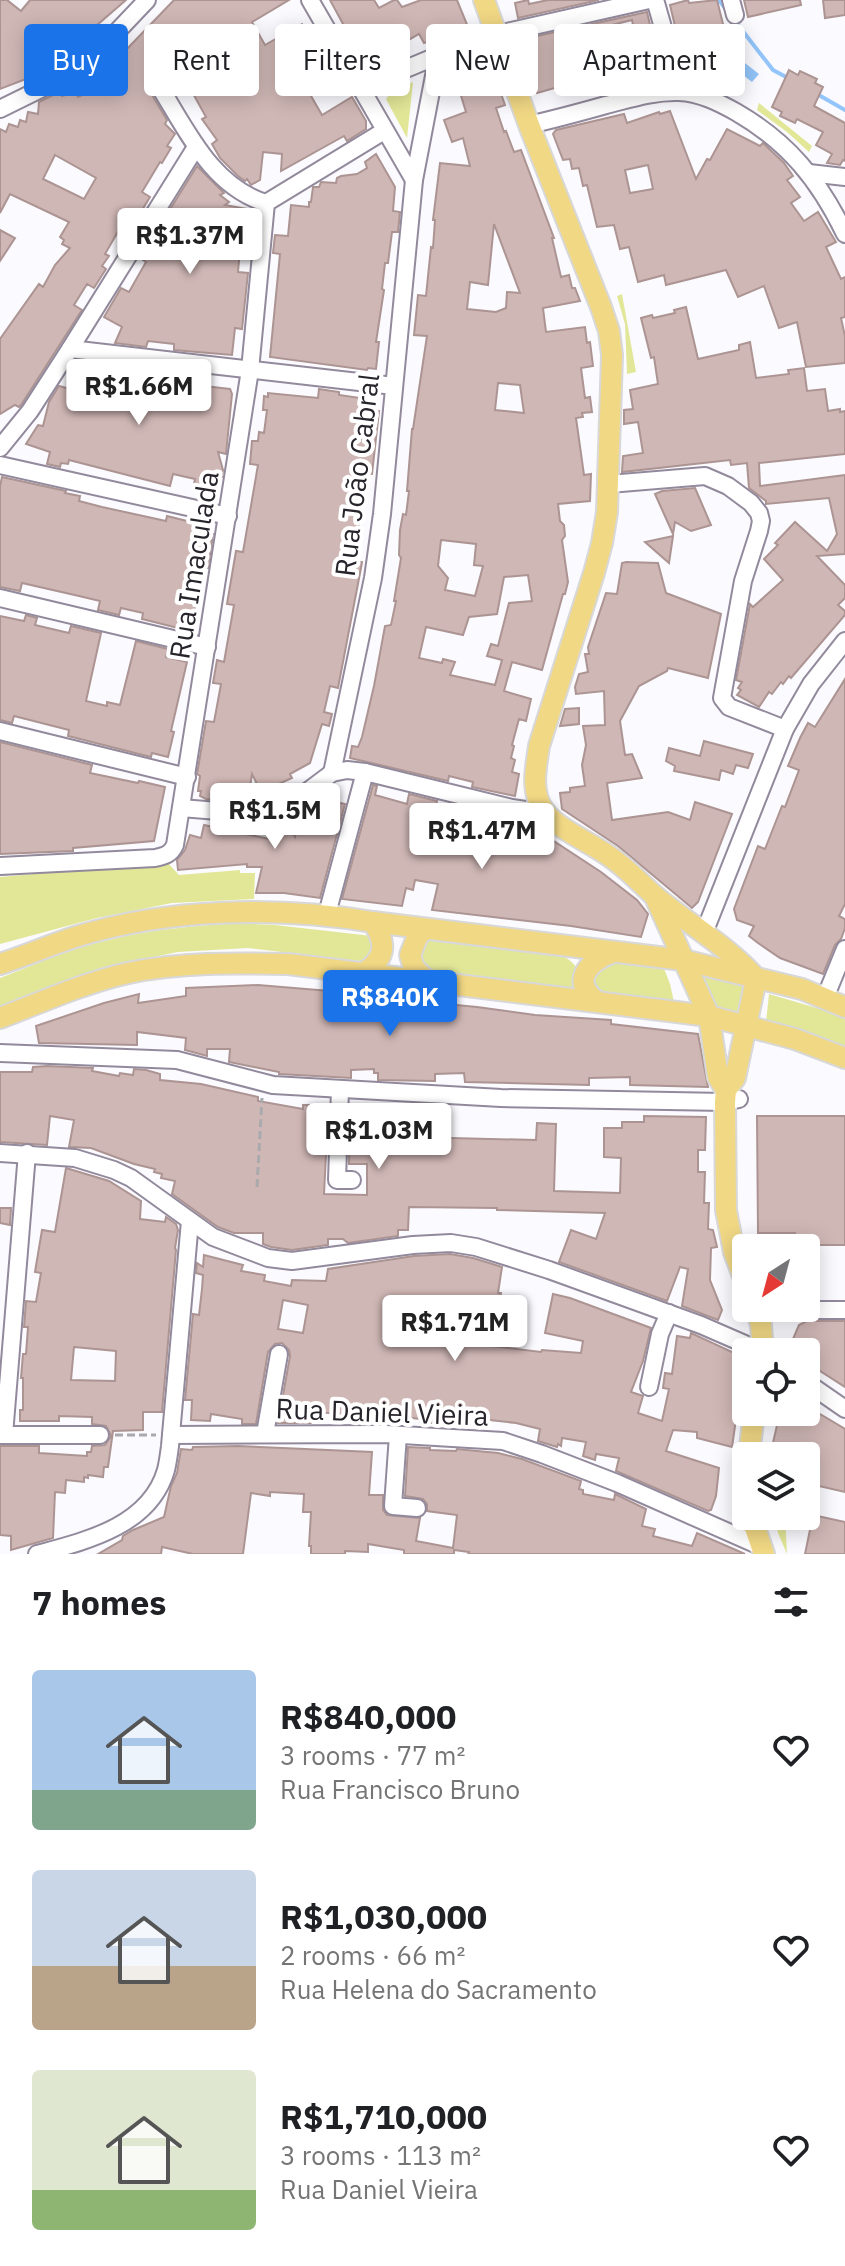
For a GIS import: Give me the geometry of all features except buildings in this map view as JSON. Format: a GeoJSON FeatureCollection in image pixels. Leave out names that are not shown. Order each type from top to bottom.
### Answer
{"type":"FeatureCollection","features":[{"type":"Feature","properties":{"kind":"main road"},"geometry":{"type":"LineString","coordinates":[[484,0],[493,24]]}},
{"type":"Feature","properties":{"kind":"main road"},"geometry":{"type":"LineString","coordinates":[[519,96],[601,307],[609,331],[612,355],[609,484],[602,543],[539,746],[534,776],[536,792],[545,813],[613,858],[739,960],[755,977],[730,1097],[726,1196],[732,1243]]}},
{"type":"Feature","properties":{"kind":"main road"},"geometry":{"type":"LineString","coordinates":[[655,895],[709,1016],[718,1077],[730,1097]]}},
{"type":"Feature","properties":{"kind":"main road"},"geometry":{"type":"LineString","coordinates":[[0,964],[75,937],[131,923],[182,915],[327,914],[683,960],[802,989],[845,1007]]}},
{"type":"Feature","properties":{"kind":"main road"},"geometry":{"type":"LineString","coordinates":[[364,973],[378,961],[382,952],[383,941],[373,922]]}},
{"type":"Feature","properties":{"kind":"main road"},"geometry":{"type":"LineString","coordinates":[[426,929],[418,935],[410,955],[414,968],[427,981]]}},
{"type":"Feature","properties":{"kind":"main road"},"geometry":{"type":"LineString","coordinates":[[598,1002],[585,988],[587,969],[594,960],[614,952]]}},
{"type":"Feature","properties":{"kind":"main road"},"geometry":{"type":"LineString","coordinates":[[0,1018],[81,987],[127,974],[163,968],[288,964],[709,1016],[820,1047],[845,1058]]}},
{"type":"Feature","properties":{"kind":"main road"},"geometry":{"type":"LineString","coordinates":[[756,1530],[763,1551]]}},
{"type":"Feature","properties":{"kind":"street"},"geometry":{"type":"LineString","coordinates":[[0,109],[77,71],[147,0]]}},
{"type":"Feature","properties":{"kind":"street"},"geometry":{"type":"LineString","coordinates":[[310,0],[324,24]]}},
{"type":"Feature","properties":{"kind":"street"},"geometry":{"type":"LineString","coordinates":[[538,26],[657,1],[662,24]]}},
{"type":"Feature","properties":{"kind":"street"},"geometry":{"type":"LineString","coordinates":[[529,125],[646,95],[695,93],[755,123],[780,142],[809,173],[845,234]]}},
{"type":"Feature","properties":{"kind":"street"},"geometry":{"type":"LineString","coordinates":[[165,96],[196,147],[230,185],[242,194],[266,203],[384,131]]}},
{"type":"Feature","properties":{"kind":"street"},"geometry":{"type":"LineString","coordinates":[[364,96],[414,180]]}},
{"type":"Feature","properties":{"kind":"street","name":"Rua João Cabral"},"geometry":{"type":"LineString","coordinates":[[332,773],[373,578],[414,180],[430,96]]}},
{"type":"Feature","properties":{"kind":"street"},"geometry":{"type":"LineString","coordinates":[[0,448],[30,411],[196,147]]}},
{"type":"Feature","properties":{"kind":"street"},"geometry":{"type":"LineString","coordinates":[[809,173],[845,177]]}},
{"type":"Feature","properties":{"kind":"street","name":"Rua Imaculada"},"geometry":{"type":"LineString","coordinates":[[0,866],[166,856],[175,845],[250,370],[266,203]]}},
{"type":"Feature","properties":{"kind":"street"},"geometry":{"type":"LineString","coordinates":[[70,349],[394,386]]}},
{"type":"Feature","properties":{"kind":"street"},"geometry":{"type":"LineString","coordinates":[[0,465],[228,516]]}},
{"type":"Feature","properties":{"kind":"street"},"geometry":{"type":"LineString","coordinates":[[609,484],[705,476],[728,486],[759,513],[761,521],[743,581],[722,698],[729,707],[785,729]]}},
{"type":"Feature","properties":{"kind":"street"},"geometry":{"type":"LineString","coordinates":[[0,598],[207,647]]}},
{"type":"Feature","properties":{"kind":"street"},"geometry":{"type":"LineString","coordinates":[[704,933],[785,729],[811,684],[845,641]]}},
{"type":"Feature","properties":{"kind":"street"},"geometry":{"type":"LineString","coordinates":[[0,731],[187,777]]}},
{"type":"Feature","properties":{"kind":"street"},"geometry":{"type":"LineString","coordinates":[[181,808],[255,814],[308,791],[332,773],[347,770],[545,813]]}},
{"type":"Feature","properties":{"kind":"street"},"geometry":{"type":"LineString","coordinates":[[327,914],[365,772]]}},
{"type":"Feature","properties":{"kind":"street"},"geometry":{"type":"LineString","coordinates":[[825,998],[845,949]]}},
{"type":"Feature","properties":{"kind":"street"},"geometry":{"type":"LineString","coordinates":[[0,1053],[177,1060],[273,1085],[501,1098],[730,1097]]}},
{"type":"Feature","properties":{"kind":"street"},"geometry":{"type":"LineString","coordinates":[[340,1089],[337,1180],[352,1180]]}},
{"type":"Feature","properties":{"kind":"street"},"geometry":{"type":"LineString","coordinates":[[0,1153],[75,1158],[114,1170],[131,1178],[213,1237],[268,1258],[292,1261],[413,1245],[451,1243],[476,1247],[669,1313],[732,1339]]}},
{"type":"Feature","properties":{"kind":"street"},"geometry":{"type":"LineString","coordinates":[[27,1153],[7,1302],[2,1435],[100,1435]]}},
{"type":"Feature","properties":{"kind":"street"},"geometry":{"type":"LineString","coordinates":[[37,1554],[61,1551],[121,1526],[155,1493],[166,1472],[190,1221]]}},
{"type":"Feature","properties":{"kind":"street"},"geometry":{"type":"LineString","coordinates":[[820,1310],[845,1310]]}},
{"type":"Feature","properties":{"kind":"street"},"geometry":{"type":"LineString","coordinates":[[649,1387],[660,1334],[669,1313]]}},
{"type":"Feature","properties":{"kind":"street"},"geometry":{"type":"LineString","coordinates":[[265,1434],[279,1354]]}},
{"type":"Feature","properties":{"kind":"street"},"geometry":{"type":"LineString","coordinates":[[820,1392],[845,1409]]}},
{"type":"Feature","properties":{"kind":"street","name":"Rua Daniel Vieira"},"geometry":{"type":"LineString","coordinates":[[171,1435],[398,1435],[503,1441],[617,1483],[763,1551]]}},
{"type":"Feature","properties":{"kind":"street"},"geometry":{"type":"LineString","coordinates":[[398,1435],[393,1506],[417,1508]]}},
{"type":"Feature","properties":{"kind":"path"},"geometry":{"type":"LineString","coordinates":[[257,1187],[263,1082]]}},
{"type":"Feature","properties":{"kind":"path"},"geometry":{"type":"LineString","coordinates":[[100,1435],[171,1435]]}},
{"type":"Feature","properties":{"kind":"green space"},"geometry":{"type":"Polygon","coordinates":[[[413,82],[407,138],[386,99],[388,96],[410,96],[410,84],[413,82]]]}},
{"type":"Feature","properties":{"kind":"green space"},"geometry":{"type":"Polygon","coordinates":[[[759,103],[812,146],[809,152],[757,110],[759,103]]]}},
{"type":"Feature","properties":{"kind":"green space"},"geometry":{"type":"Polygon","coordinates":[[[622,294],[636,372],[627,374],[625,324],[617,296],[622,294]]]}},
{"type":"Feature","properties":{"kind":"green space"},"geometry":{"type":"Polygon","coordinates":[[[167,862],[179,875],[240,870],[240,873],[255,873],[254,899],[172,903],[97,918],[0,944],[0,877],[167,862]]]}},
{"type":"Feature","properties":{"kind":"green space"},"geometry":{"type":"Polygon","coordinates":[[[237,923],[372,936],[379,943],[372,961],[248,948],[178,952],[109,966],[0,1010],[0,978],[55,956],[98,942],[144,933],[237,923]]]}},
{"type":"Feature","properties":{"kind":"green space"},"geometry":{"type":"Polygon","coordinates":[[[422,940],[561,955],[575,965],[579,978],[574,989],[562,989],[421,970],[416,948],[422,940]]]}},
{"type":"Feature","properties":{"kind":"green space"},"geometry":{"type":"Polygon","coordinates":[[[605,959],[663,966],[674,1002],[594,992],[591,972],[605,959]]]}},
{"type":"Feature","properties":{"kind":"green space"},"geometry":{"type":"Polygon","coordinates":[[[692,971],[751,988],[743,1015],[709,1007],[692,971]]]}},
{"type":"Feature","properties":{"kind":"green space"},"geometry":{"type":"Polygon","coordinates":[[[769,994],[845,1019],[845,1051],[766,1022],[769,994]]]}},
{"type":"Feature","properties":{"kind":"green space"},"geometry":{"type":"Polygon","coordinates":[[[777,1530],[786,1530],[787,1554],[777,1530]]]}},
{"type":"Feature","properties":{"kind":"water"},"geometry":{"type":"Polygon","coordinates":[[[745,63],[759,74],[752,82],[745,77],[745,63]]]}},
{"type":"Feature","properties":{"kind":"waterway"},"geometry":{"type":"LineString","coordinates":[[719,0],[727,11]]}},
{"type":"Feature","properties":{"kind":"waterway"},"geometry":{"type":"LineString","coordinates":[[735,21],[773,70],[788,78]]}},
{"type":"Feature","properties":{"kind":"waterway"},"geometry":{"type":"LineString","coordinates":[[817,94],[845,110]]}}]}
